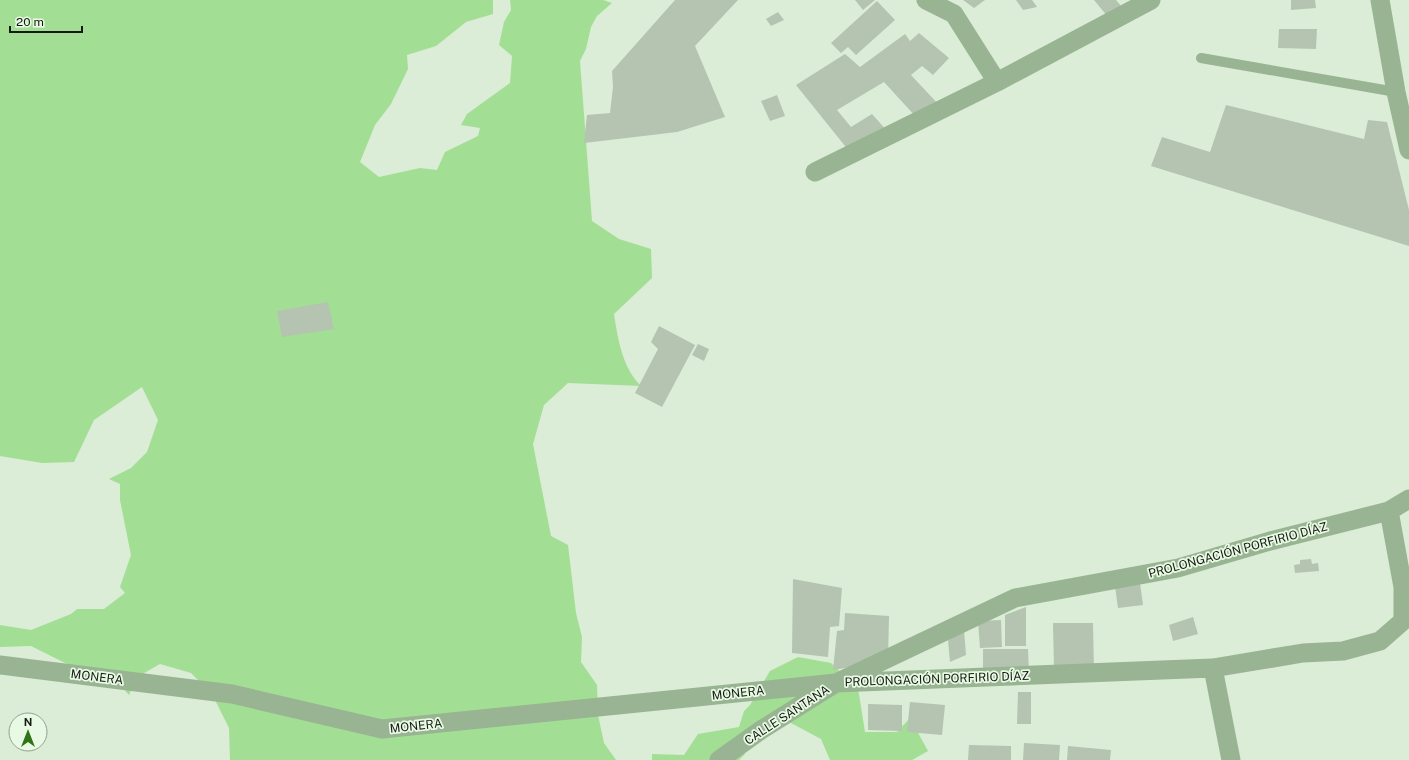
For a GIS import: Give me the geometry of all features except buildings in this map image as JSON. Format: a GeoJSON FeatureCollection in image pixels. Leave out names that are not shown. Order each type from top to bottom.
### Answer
{"type":"FeatureCollection","features":[{"type":"Feature","properties":{"kind":"street"},"geometry":{"type":"LineString","coordinates":[[926,0],[954,14],[997,82]]}},
{"type":"Feature","properties":{"kind":"street"},"geometry":{"type":"LineString","coordinates":[[816,172],[997,82],[1151,0]]}},
{"type":"Feature","properties":{"kind":"street"},"geometry":{"type":"LineString","coordinates":[[1380,0],[1396,92],[1409,150]]}},
{"type":"Feature","properties":{"kind":"street","name":"PROLONGACIÓN PORFIRIO DÍAZ"},"geometry":{"type":"LineString","coordinates":[[836,683],[1015,598],[1178,568],[1270,541],[1389,511],[1409,499]]}},
{"type":"Feature","properties":{"kind":"street","name":"PROLONGACIÓN PORFIRIO DÍAZ"},"geometry":{"type":"LineString","coordinates":[[836,683],[1213,668],[1303,654],[1343,651],[1380,641],[1403,621],[1404,558],[1389,511]]}},
{"type":"Feature","properties":{"kind":"street","name":"MONERA"},"geometry":{"type":"LineString","coordinates":[[0,665],[232,694],[382,729],[836,683]]}},
{"type":"Feature","properties":{"kind":"street"},"geometry":{"type":"LineString","coordinates":[[1213,668],[1231,760]]}},
{"type":"Feature","properties":{"kind":"street","name":"CALLE SANTANA"},"geometry":{"type":"LineString","coordinates":[[719,760],[761,730],[836,683]]}},
{"type":"Feature","properties":{"kind":"lane"},"geometry":{"type":"LineString","coordinates":[[1201,58],[1396,92]]}},
{"type":"Feature","properties":{"kind":"green space"},"geometry":{"type":"Polygon","coordinates":[[[0,0],[493,0],[493,14],[466,22],[436,46],[407,55],[408,69],[391,104],[375,125],[360,162],[379,177],[420,168],[437,170],[445,152],[478,136],[480,128],[461,125],[467,114],[510,83],[512,56],[499,45],[504,22],[511,10],[510,0],[603,0],[612,3],[597,16],[591,27],[586,49],[580,61],[592,221],[619,239],[651,249],[652,278],[614,314],[619,343],[625,361],[629,370],[641,386],[568,383],[544,405],[533,444],[551,536],[568,545],[576,613],[582,637],[581,662],[597,685],[598,715],[604,743],[616,760],[230,760],[229,728],[212,694],[191,673],[160,664],[137,677],[129,695],[120,685],[87,674],[31,646],[0,647],[0,625],[31,630],[71,614],[77,609],[104,609],[125,593],[120,587],[131,555],[120,500],[120,484],[109,479],[131,468],[147,452],[158,420],[142,387],[94,420],[74,462],[42,463],[0,456],[0,0]]]}},
{"type":"Feature","properties":{"kind":"green space"},"geometry":{"type":"Polygon","coordinates":[[[798,657],[831,663],[858,688],[865,732],[897,732],[910,718],[928,751],[912,760],[830,760],[821,739],[789,722],[738,743],[745,754],[739,760],[652,760],[652,754],[684,755],[698,734],[739,727],[744,711],[750,705],[770,671],[798,657]]]}}]}
